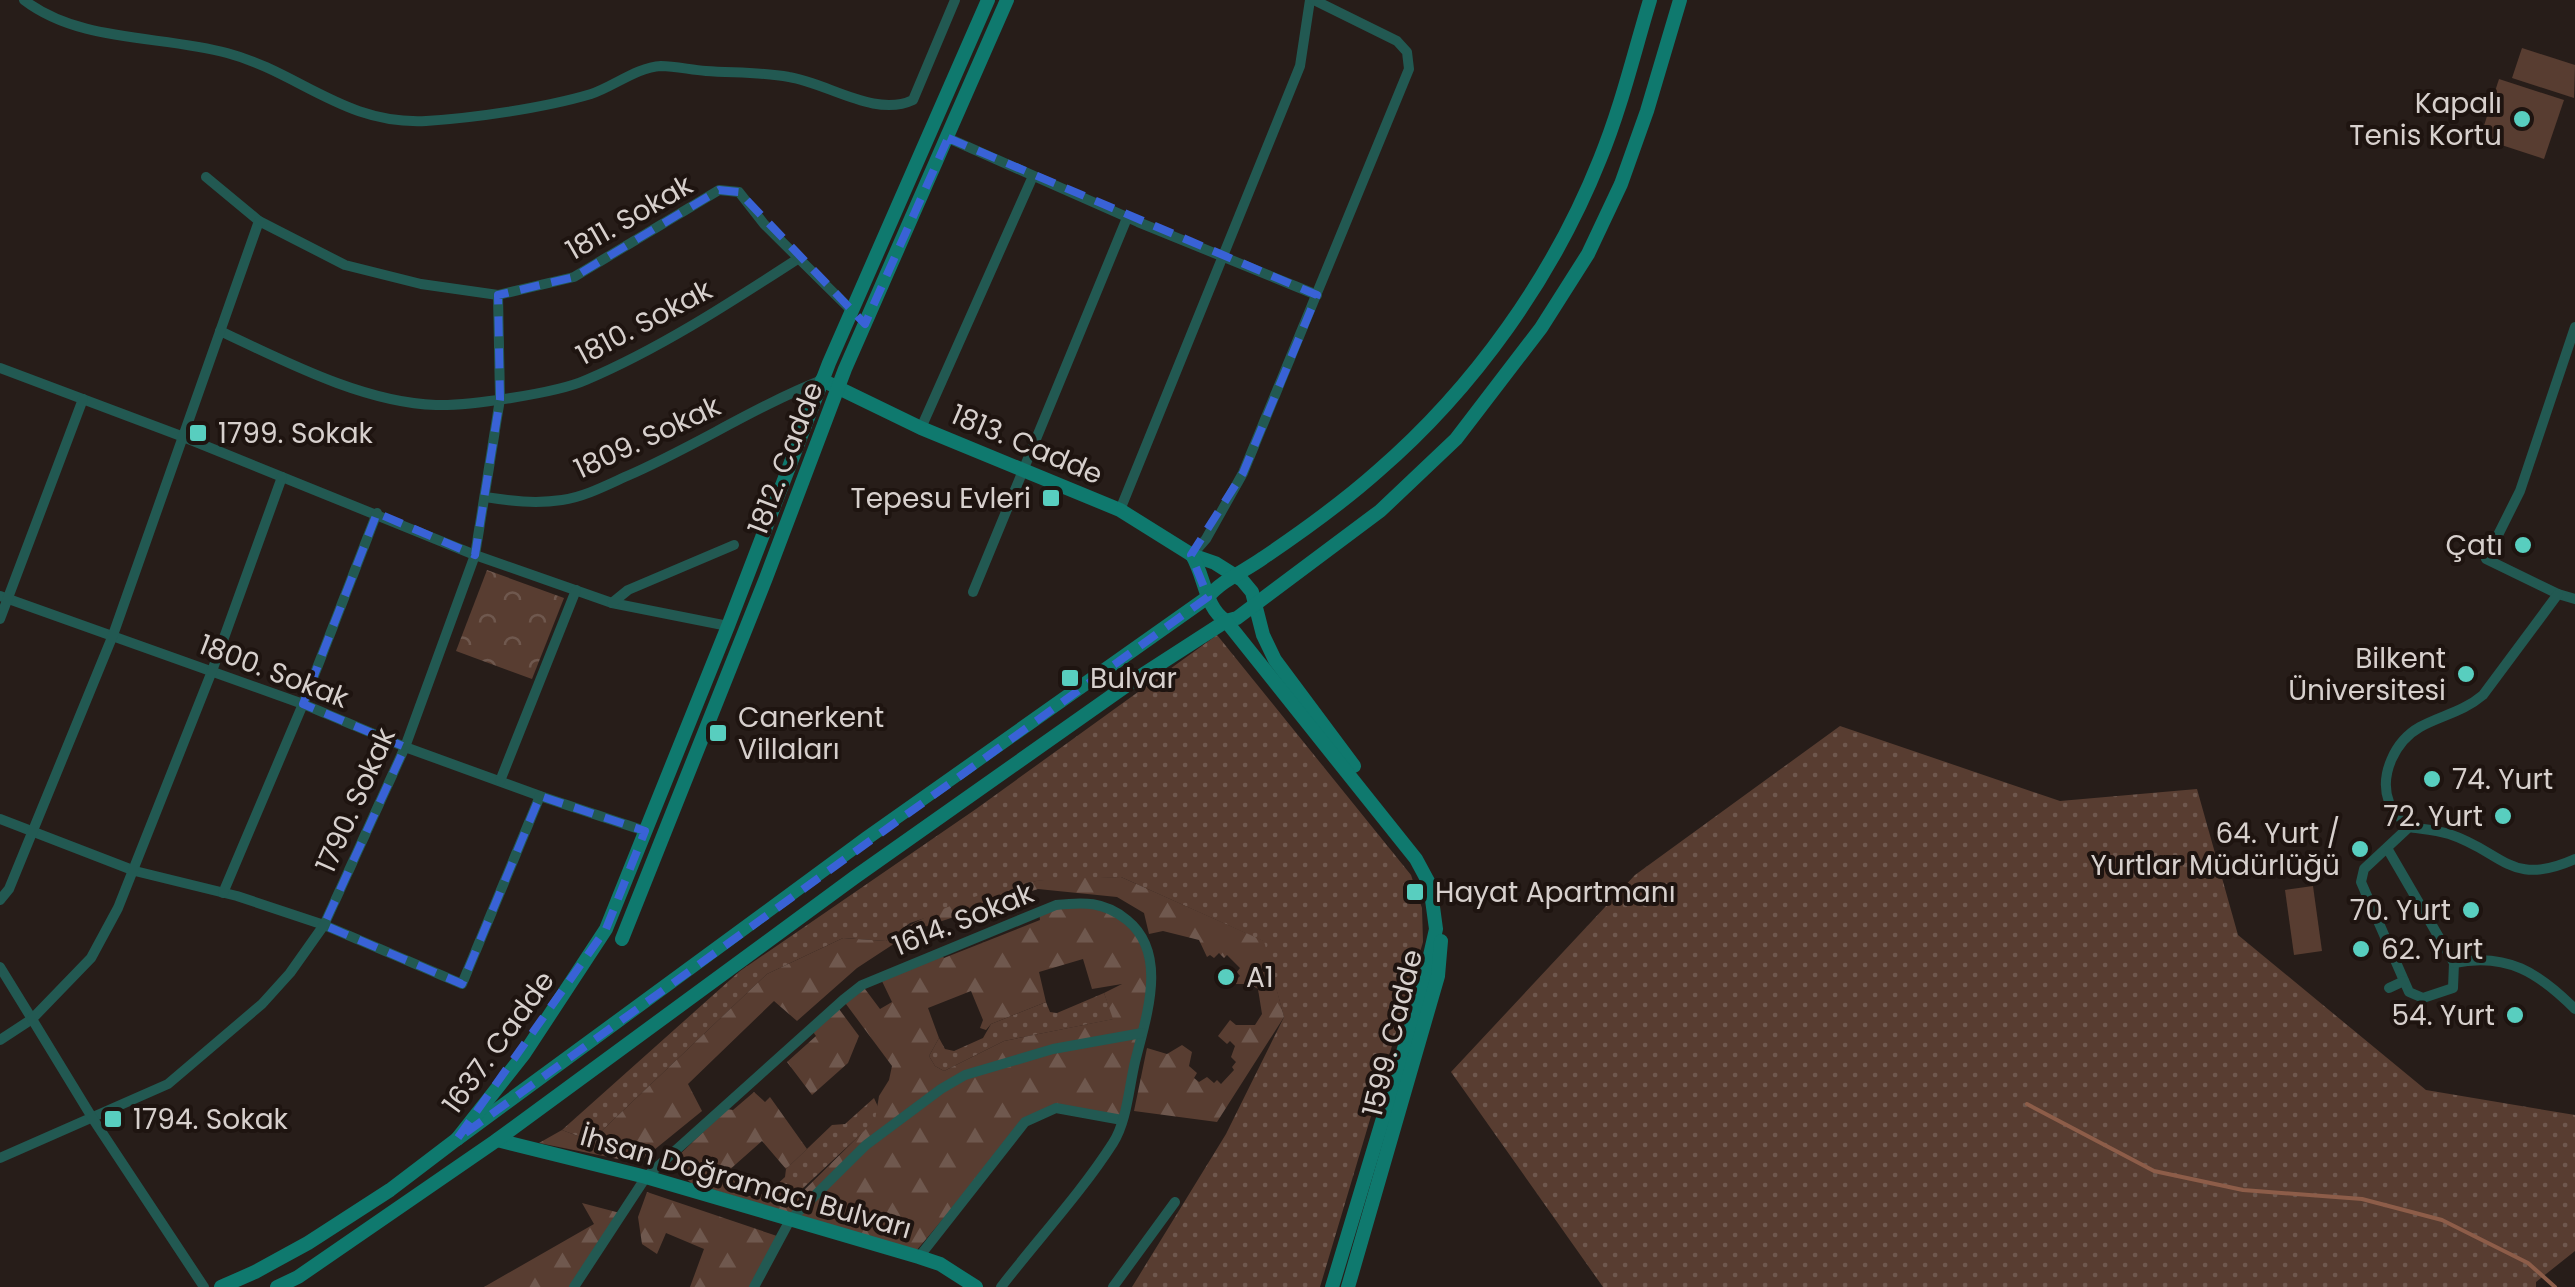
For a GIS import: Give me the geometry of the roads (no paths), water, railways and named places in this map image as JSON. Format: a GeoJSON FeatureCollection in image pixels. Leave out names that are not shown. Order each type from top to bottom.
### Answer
{"type":"FeatureCollection","features":[{"type":"Feature","properties":{"kind":"street"},"geometry":{"type":"LineString","coordinates":[[24,0],[46,17],[226,52],[348,109],[394,120],[426,121],[592,94],[658,66],[794,77],[898,107],[913,100],[955,0]]}},
{"type":"Feature","properties":{"kind":"street","name":"1812. Cadde"},"geometry":{"type":"LineString","coordinates":[[645,830],[822,380],[988,0]]}},
{"type":"Feature","properties":{"kind":"street","name":"1812. Cadde"},"geometry":{"type":"LineString","coordinates":[[622,939],[838,389],[1007,0]]}},
{"type":"Feature","properties":{"kind":"street"},"geometry":{"type":"LineString","coordinates":[[1120,510],[1300,66],[1311,0],[1398,41],[1410,63],[1244,473],[1206,539],[1192,555],[1203,573],[1212,610],[1226,621],[1238,618],[1380,511],[1456,440],[1541,328],[1588,254],[1621,184],[1680,0]]}},
{"type":"Feature","properties":{"kind":"street"},"geometry":{"type":"LineString","coordinates":[[457,1139],[835,861],[1208,597],[1216,587],[1333,508],[1428,426],[1488,354],[1563,236],[1601,158],[1650,0]]}},
{"type":"Feature","properties":{"kind":"street"},"geometry":{"type":"LineString","coordinates":[[948,138],[1128,218],[1317,295]]}},
{"type":"Feature","properties":{"kind":"street"},"geometry":{"type":"LineString","coordinates":[[921,428],[1034,176]]}},
{"type":"Feature","properties":{"kind":"street"},"geometry":{"type":"LineString","coordinates":[[206,178],[259,221],[345,265],[422,284],[498,295]]}},
{"type":"Feature","properties":{"kind":"street","name":"1811. Sokak"},"geometry":{"type":"LineString","coordinates":[[498,295],[574,276],[719,190],[739,192],[764,224],[852,311]]}},
{"type":"Feature","properties":{"kind":"street"},"geometry":{"type":"LineString","coordinates":[[973,592],[1128,218]]}},
{"type":"Feature","properties":{"kind":"street"},"geometry":{"type":"LineString","coordinates":[[0,900],[9,888],[113,634],[259,221]]}},
{"type":"Feature","properties":{"kind":"street","name":"1810. Sokak"},"geometry":{"type":"LineString","coordinates":[[220,332],[307,371],[380,395],[435,405],[500,399],[584,382],[729,304],[799,258]]}},
{"type":"Feature","properties":{"kind":"street","name":"1790. Sokak"},"geometry":{"type":"LineString","coordinates":[[0,1158],[168,1084],[262,1004],[324,925],[406,747],[476,554],[500,399],[498,295]]}},
{"type":"Feature","properties":{"kind":"street"},"geometry":{"type":"LineString","coordinates":[[2575,327],[2526,476],[2486,558],[2575,599]]}},
{"type":"Feature","properties":{"kind":"street"},"geometry":{"type":"LineString","coordinates":[[0,368],[476,554],[612,603],[728,626]]}},
{"type":"Feature","properties":{"kind":"street","name":"1813. Cadde"},"geometry":{"type":"LineString","coordinates":[[822,380],[921,428],[1120,510],[1236,577]]}},
{"type":"Feature","properties":{"kind":"street","name":"1809. Sokak"},"geometry":{"type":"LineString","coordinates":[[484,496],[523,503],[565,500],[598,490],[656,464],[775,398],[822,380]]}},
{"type":"Feature","properties":{"kind":"street"},"geometry":{"type":"LineString","coordinates":[[0,619],[4,598],[82,399]]}},
{"type":"Feature","properties":{"kind":"street"},"geometry":{"type":"LineString","coordinates":[[0,1040],[32,1018],[91,958],[134,871],[282,477]]}},
{"type":"Feature","properties":{"kind":"street"},"geometry":{"type":"LineString","coordinates":[[223,893],[377,514]]}},
{"type":"Feature","properties":{"kind":"street"},"geometry":{"type":"LineString","coordinates":[[612,603],[628,590],[734,545]]}},
{"type":"Feature","properties":{"kind":"street"},"geometry":{"type":"LineString","coordinates":[[1236,577],[1248,585],[1255,602]]}},
{"type":"Feature","properties":{"kind":"street"},"geometry":{"type":"LineString","coordinates":[[500,781],[576,590]]}},
{"type":"Feature","properties":{"kind":"street"},"geometry":{"type":"LineString","coordinates":[[2558,594],[2483,695],[2468,708],[2408,735],[2396,749],[2386,786],[2389,802],[2409,827],[2450,834],[2526,872],[2553,869],[2575,859]]}},
{"type":"Feature","properties":{"kind":"street","name":"1800. Sokak"},"geometry":{"type":"LineString","coordinates":[[4,598],[303,704],[540,796],[645,830]]}},
{"type":"Feature","properties":{"kind":"street","name":"1599. Cadde"},"geometry":{"type":"LineString","coordinates":[[1255,602],[1262,635],[1275,660],[1420,854],[1437,884],[1442,924],[1438,976],[1348,1287]]}},
{"type":"Feature","properties":{"kind":"street","name":"1599. Cadde"},"geometry":{"type":"LineString","coordinates":[[1226,621],[1416,858],[1430,885],[1436,929],[1423,986],[1332,1287]]}},
{"type":"Feature","properties":{"kind":"street","name":"1637. Cadde"},"geometry":{"type":"LineString","coordinates":[[277,1287],[298,1277],[497,1140],[855,877],[1130,683],[1226,621]]}},
{"type":"Feature","properties":{"kind":"street"},"geometry":{"type":"LineString","coordinates":[[0,819],[134,871],[223,893],[324,925],[462,984],[540,796]]}},
{"type":"Feature","properties":{"kind":"street"},"geometry":{"type":"LineString","coordinates":[[2387,848],[2454,963],[2452,988],[2416,998],[2404,981],[2360,882],[2364,869],[2409,827]]}},
{"type":"Feature","properties":{"kind":"street"},"geometry":{"type":"LineString","coordinates":[[645,830],[664,838]]}},
{"type":"Feature","properties":{"kind":"street","name":"1637. Cadde"},"geometry":{"type":"LineString","coordinates":[[220,1287],[308,1242],[390,1190],[457,1139],[524,1054],[588,960],[606,928],[645,830]]}},
{"type":"Feature","properties":{"kind":"street","name":"1614. Sokak"},"geometry":{"type":"LineString","coordinates":[[574,1287],[646,1176],[862,985],[1056,905],[1089,901],[1116,911],[1140,930],[1151,958],[1151,984],[1142,1034],[1115,1140],[1001,1287]]}},
{"type":"Feature","properties":{"kind":"street"},"geometry":{"type":"LineString","coordinates":[[2454,963],[2477,958],[2516,964],[2575,1009]]}},
{"type":"Feature","properties":{"kind":"street"},"geometry":{"type":"LineString","coordinates":[[0,967],[93,1119],[204,1287]]}},
{"type":"Feature","properties":{"kind":"street"},"geometry":{"type":"LineString","coordinates":[[2389,988],[2404,981]]}},
{"type":"Feature","properties":{"kind":"street"},"geometry":{"type":"LineString","coordinates":[[754,1287],[790,1220],[866,1145],[915,1106],[965,1075],[1052,1050],[1142,1034]]}},
{"type":"Feature","properties":{"kind":"street"},"geometry":{"type":"LineString","coordinates":[[918,1257],[1025,1122],[1056,1108],[1122,1120]]}},
{"type":"Feature","properties":{"kind":"street","name":"İhsan Doğramacı Bulvarı"},"geometry":{"type":"LineString","coordinates":[[497,1140],[646,1176],[918,1257],[940,1264],[976,1287]]}},
{"type":"Feature","properties":{"kind":"street"},"geometry":{"type":"LineString","coordinates":[[1112,1287],[1175,1202]]}},
{"type":"Feature","properties":{"kind":"waterway"},"geometry":{"type":"LineString","coordinates":[[2027,1104],[2154,1171],[2243,1190],[2362,1199],[2442,1220],[2528,1263],[2555,1287]]}},
{"type":"Feature","properties":{"kind":"place","name":"Kapalı Tenis Kortu"},"geometry":{"type":"Point","coordinates":[2522,119]}},
{"type":"Feature","properties":{"kind":"place","name":"1799. Sokak"},"geometry":{"type":"Point","coordinates":[198,433]}},
{"type":"Feature","properties":{"kind":"place","name":"Tepesu Evleri"},"geometry":{"type":"Point","coordinates":[1051,498]}},
{"type":"Feature","properties":{"kind":"place","name":"Çatı"},"geometry":{"type":"Point","coordinates":[2523,545]}},
{"type":"Feature","properties":{"kind":"place","name":"Bilkent Üniversitesi"},"geometry":{"type":"Point","coordinates":[2466,674]}},
{"type":"Feature","properties":{"kind":"place","name":"Bulvar"},"geometry":{"type":"Point","coordinates":[1070,678]}},
{"type":"Feature","properties":{"kind":"place","name":"Canerkent Villaları"},"geometry":{"type":"Point","coordinates":[718,733]}},
{"type":"Feature","properties":{"kind":"place","name":"74. Yurt"},"geometry":{"type":"Point","coordinates":[2432,779]}},
{"type":"Feature","properties":{"kind":"place","name":"72. Yurt"},"geometry":{"type":"Point","coordinates":[2503,816]}},
{"type":"Feature","properties":{"kind":"place","name":"64. Yurt / Yurtlar Müdürlüğü"},"geometry":{"type":"Point","coordinates":[2360,849]}},
{"type":"Feature","properties":{"kind":"place","name":"Hayat Apartmanı"},"geometry":{"type":"Point","coordinates":[1415,892]}},
{"type":"Feature","properties":{"kind":"place","name":"70. Yurt"},"geometry":{"type":"Point","coordinates":[2471,910]}},
{"type":"Feature","properties":{"kind":"place","name":"62. Yurt"},"geometry":{"type":"Point","coordinates":[2361,949]}},
{"type":"Feature","properties":{"kind":"place","name":"A1"},"geometry":{"type":"Point","coordinates":[1226,977]}},
{"type":"Feature","properties":{"kind":"place","name":"54. Yurt"},"geometry":{"type":"Point","coordinates":[2515,1015]}},
{"type":"Feature","properties":{"kind":"place","name":"1794. Sokak"},"geometry":{"type":"Point","coordinates":[113,1119]}}]}
